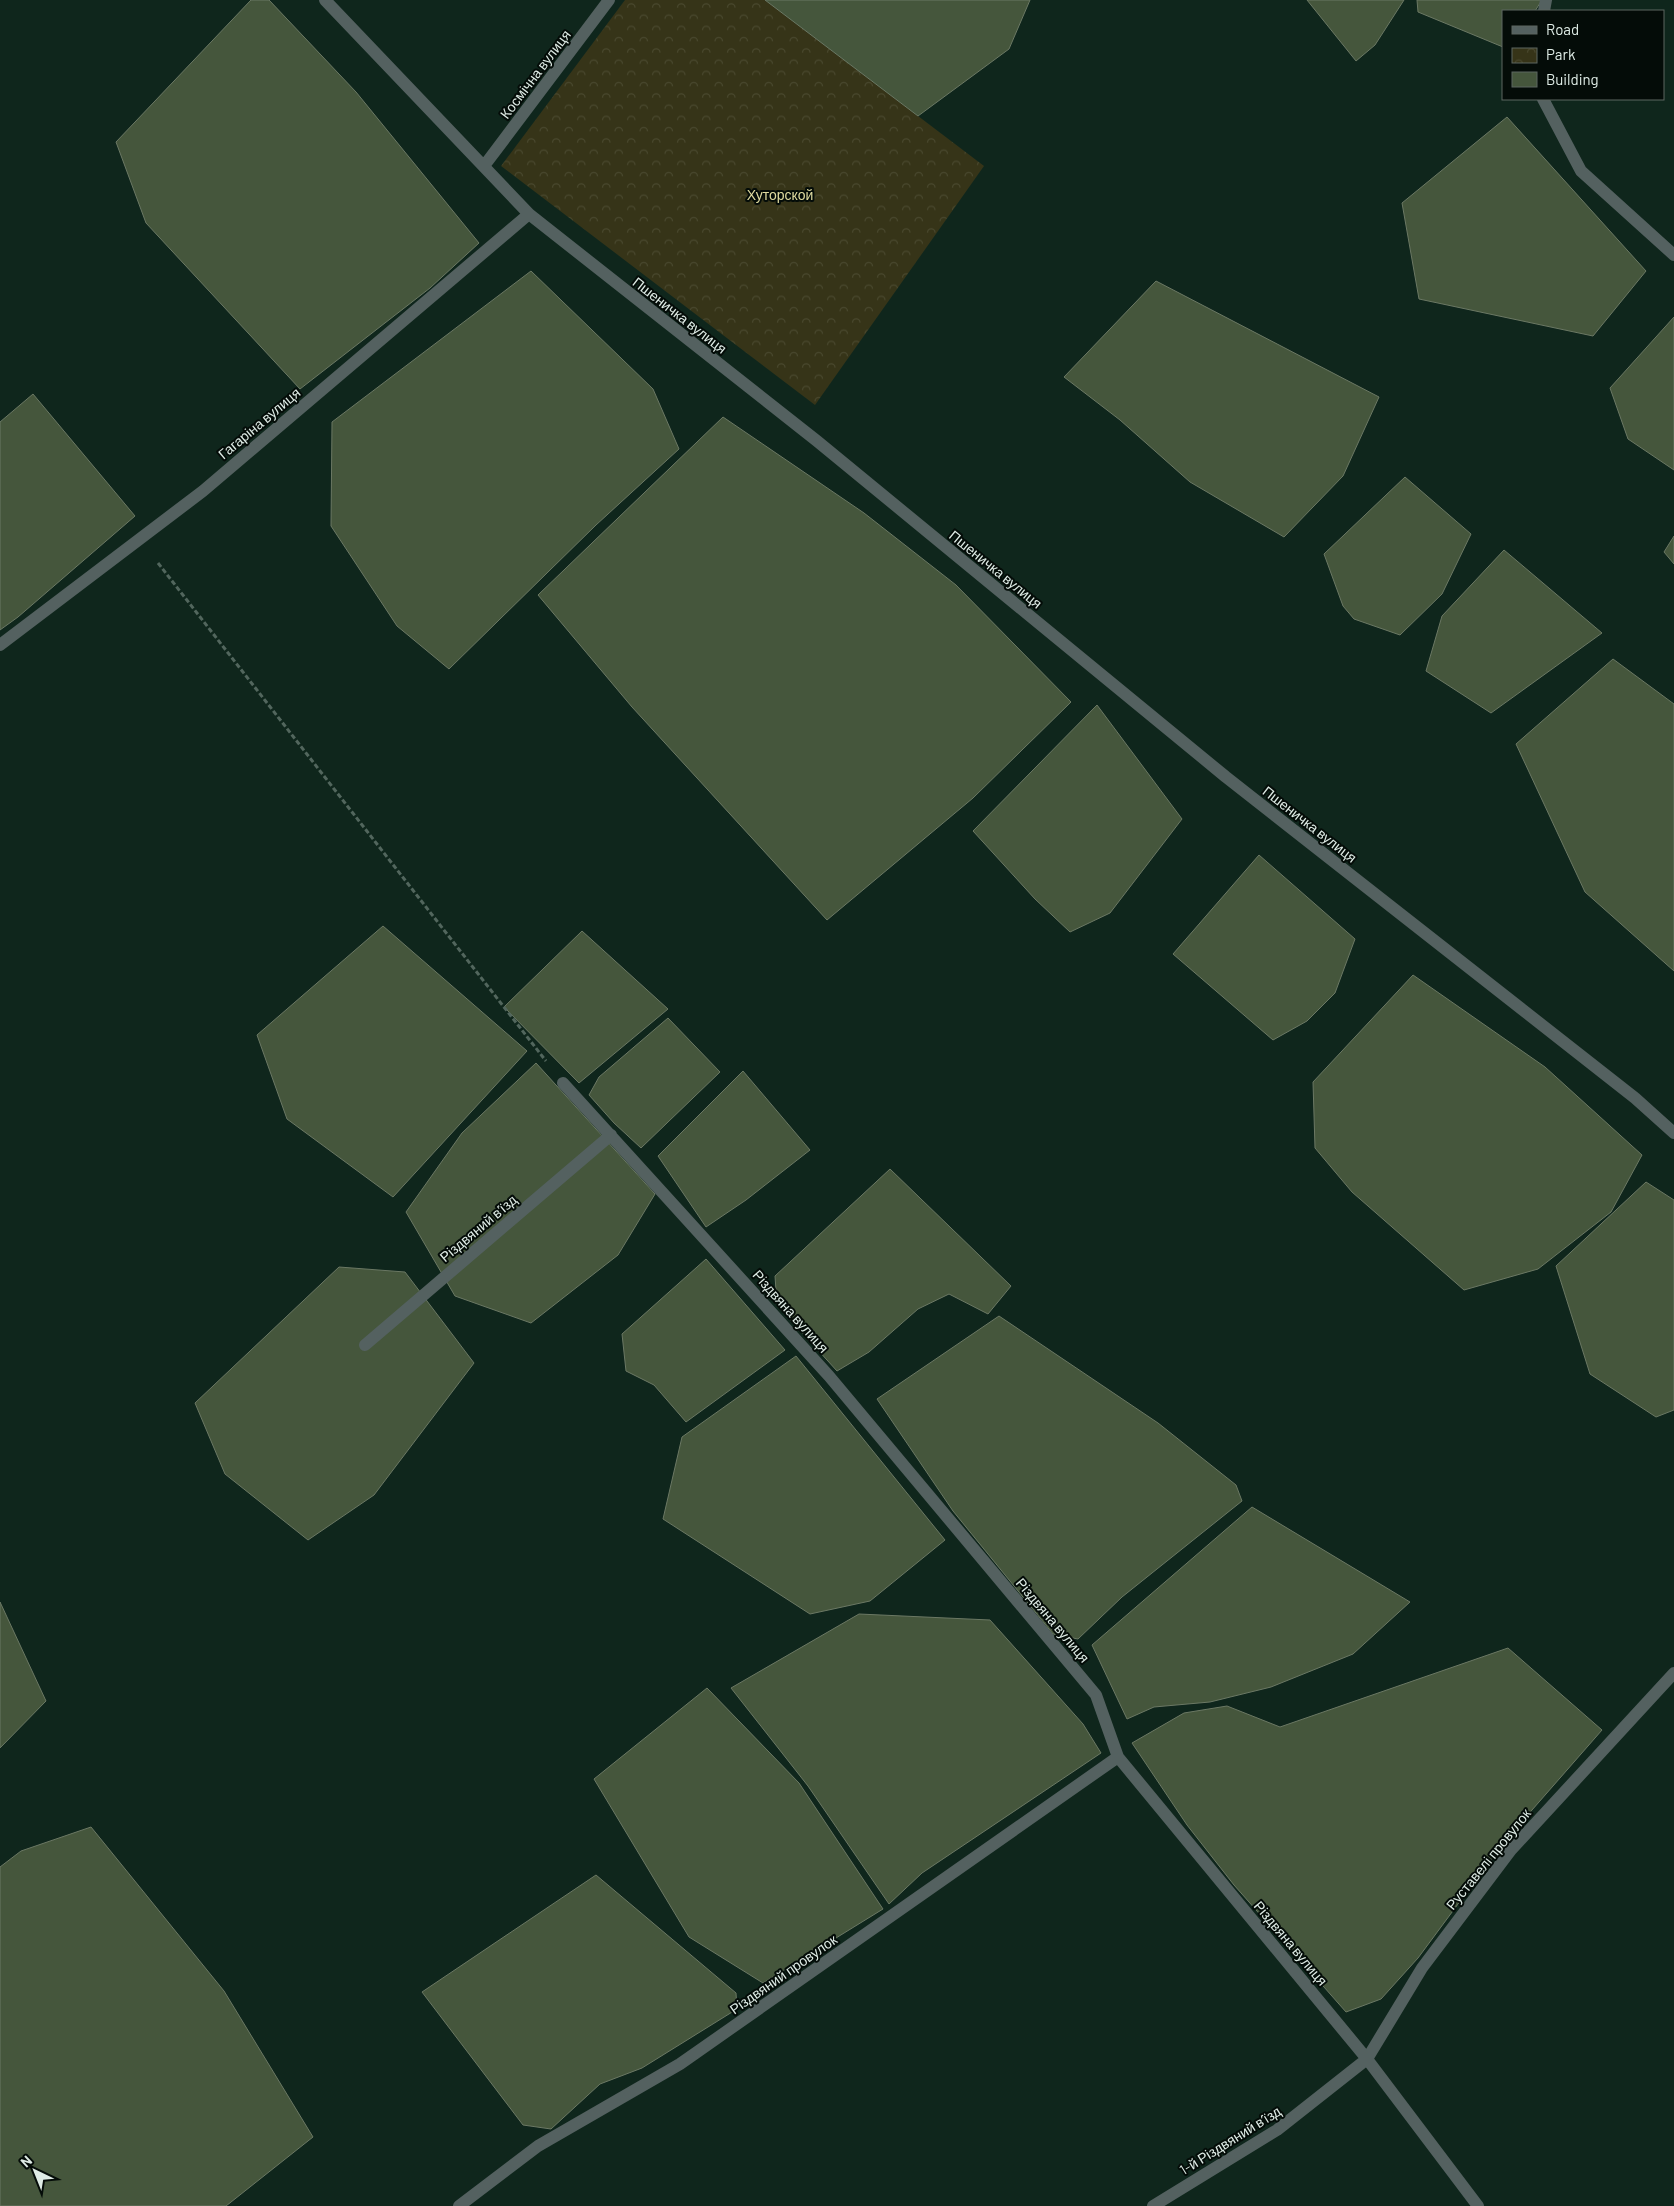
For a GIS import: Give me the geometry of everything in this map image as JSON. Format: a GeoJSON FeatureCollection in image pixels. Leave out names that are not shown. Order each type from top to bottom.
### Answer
{"type":"FeatureCollection","features":[{"type":"Feature","properties":{"kind":"street","name":"Пшеничка вулиця"},"geometry":{"type":"LineString","coordinates":[[324,0],[529,214],[817,441],[1218,771],[1635,1098],[1674,1133]]}},
{"type":"Feature","properties":{"kind":"street","name":"Космічна вулиця"},"geometry":{"type":"LineString","coordinates":[[484,166],[609,0]]}},
{"type":"Feature","properties":{"kind":"street"},"geometry":{"type":"LineString","coordinates":[[1544,100],[1580,171],[1674,255]]}},
{"type":"Feature","properties":{"kind":"street","name":"Гагаріна вулиця"},"geometry":{"type":"LineString","coordinates":[[0,645],[202,491],[529,214]]}},
{"type":"Feature","properties":{"kind":"street","name":"Різдвяна вулиця"},"geometry":{"type":"LineString","coordinates":[[563,1083],[829,1376],[1096,1695],[1118,1757],[1367,2058],[1478,2206]]}},
{"type":"Feature","properties":{"kind":"street","name":"Різдвяний в'їзд"},"geometry":{"type":"LineString","coordinates":[[365,1345],[611,1135]]}},
{"type":"Feature","properties":{"kind":"street","name":"Руставелі провулок"},"geometry":{"type":"LineString","coordinates":[[1367,2058],[1422,1968],[1510,1850],[1674,1673]]}},
{"type":"Feature","properties":{"kind":"street","name":"Різдвяний провулок"},"geometry":{"type":"LineString","coordinates":[[459,2206],[538,2146],[680,2064],[1118,1757]]}},
{"type":"Feature","properties":{"kind":"street","name":"1-й Різдвяний в’їзд"},"geometry":{"type":"LineString","coordinates":[[1153,2206],[1277,2130],[1367,2058]]}},
{"type":"Feature","properties":{"kind":"path"},"geometry":{"type":"LineString","coordinates":[[139,539],[563,1083]]}},
{"type":"Feature","properties":{"kind":"green space","name":"Хуторской"},"geometry":{"type":"Polygon","coordinates":[[[625,0],[765,0],[984,166],[815,405],[501,166],[625,0]]]}},
{"type":"Feature","properties":{"kind":"building"},"geometry":{"type":"Polygon","coordinates":[[[251,0],[269,0],[356,92],[479,243],[430,288],[300,389],[146,223],[116,142],[251,0]]]}},
{"type":"Feature","properties":{"kind":"building"},"geometry":{"type":"Polygon","coordinates":[[[765,0],[1030,0],[1009,49],[918,116],[765,0]]]}},
{"type":"Feature","properties":{"kind":"building"},"geometry":{"type":"Polygon","coordinates":[[[1307,0],[1404,0],[1375,45],[1356,61],[1307,0]]]}},
{"type":"Feature","properties":{"kind":"building"},"geometry":{"type":"Polygon","coordinates":[[[1417,0],[1542,0],[1536,10],[1502,10],[1502,47],[1418,12],[1417,0]]]}},
{"type":"Feature","properties":{"kind":"building"},"geometry":{"type":"Polygon","coordinates":[[[1507,117],[1646,271],[1593,336],[1419,299],[1402,203],[1507,117]]]}},
{"type":"Feature","properties":{"kind":"building"},"geometry":{"type":"Polygon","coordinates":[[[531,271],[653,389],[679,449],[596,525],[449,669],[397,626],[331,526],[332,422],[531,271]]]}},
{"type":"Feature","properties":{"kind":"building"},"geometry":{"type":"Polygon","coordinates":[[[1156,281],[1379,397],[1343,476],[1284,537],[1190,482],[1120,420],[1064,377],[1156,281]]]}},
{"type":"Feature","properties":{"kind":"building"},"geometry":{"type":"Polygon","coordinates":[[[1674,317],[1674,470],[1628,439],[1610,388],[1674,317]]]}},
{"type":"Feature","properties":{"kind":"building"},"geometry":{"type":"Polygon","coordinates":[[[33,394],[135,516],[18,617],[0,630],[0,422],[33,394]]]}},
{"type":"Feature","properties":{"kind":"building"},"geometry":{"type":"Polygon","coordinates":[[[723,417],[864,513],[956,585],[1071,702],[973,798],[827,920],[632,707],[538,595],[723,417]]]}},
{"type":"Feature","properties":{"kind":"building"},"geometry":{"type":"Polygon","coordinates":[[[1405,477],[1471,534],[1442,594],[1400,635],[1354,619],[1343,606],[1324,554],[1405,477]]]}},
{"type":"Feature","properties":{"kind":"building"},"geometry":{"type":"Polygon","coordinates":[[[1674,536],[1674,564],[1664,552],[1674,536]]]}},
{"type":"Feature","properties":{"kind":"building"},"geometry":{"type":"Polygon","coordinates":[[[1504,550],[1602,633],[1491,713],[1426,671],[1442,616],[1504,550]]]}},
{"type":"Feature","properties":{"kind":"building"},"geometry":{"type":"Polygon","coordinates":[[[1613,659],[1674,704],[1674,971],[1585,892],[1516,744],[1613,659]]]}},
{"type":"Feature","properties":{"kind":"building"},"geometry":{"type":"Polygon","coordinates":[[[1097,705],[1182,819],[1110,913],[1070,932],[1035,899],[973,831],[1097,705]]]}},
{"type":"Feature","properties":{"kind":"building"},"geometry":{"type":"Polygon","coordinates":[[[1259,855],[1355,939],[1335,993],[1307,1021],[1273,1040],[1173,954],[1259,855]]]}},
{"type":"Feature","properties":{"kind":"building"},"geometry":{"type":"Polygon","coordinates":[[[383,926],[527,1051],[393,1197],[287,1119],[257,1035],[383,926]]]}},
{"type":"Feature","properties":{"kind":"building"},"geometry":{"type":"Polygon","coordinates":[[[582,931],[668,1009],[579,1083],[504,1007],[582,931]]]}},
{"type":"Feature","properties":{"kind":"building"},"geometry":{"type":"Polygon","coordinates":[[[1413,975],[1545,1067],[1642,1155],[1611,1212],[1538,1269],[1464,1290],[1352,1192],[1315,1148],[1313,1082],[1413,975]]]}},
{"type":"Feature","properties":{"kind":"building"},"geometry":{"type":"Polygon","coordinates":[[[668,1018],[720,1072],[641,1148],[614,1123],[589,1095],[599,1077],[668,1018]]]}},
{"type":"Feature","properties":{"kind":"building"},"geometry":{"type":"Polygon","coordinates":[[[536,1063],[655,1194],[618,1255],[531,1323],[455,1296],[406,1212],[462,1133],[536,1063]]]}},
{"type":"Feature","properties":{"kind":"building"},"geometry":{"type":"Polygon","coordinates":[[[743,1071],[810,1150],[746,1200],[706,1227],[658,1156],[743,1071]]]}},
{"type":"Feature","properties":{"kind":"building"},"geometry":{"type":"Polygon","coordinates":[[[890,1169],[1011,1286],[988,1314],[949,1294],[918,1309],[869,1352],[837,1371],[777,1305],[775,1276],[890,1169]]]}},
{"type":"Feature","properties":{"kind":"building"},"geometry":{"type":"Polygon","coordinates":[[[1646,1182],[1674,1200],[1674,1410],[1656,1417],[1590,1374],[1556,1266],[1646,1182]]]}},
{"type":"Feature","properties":{"kind":"building"},"geometry":{"type":"Polygon","coordinates":[[[706,1259],[785,1350],[686,1422],[654,1385],[626,1371],[622,1334],[706,1259]]]}},
{"type":"Feature","properties":{"kind":"building"},"geometry":{"type":"Polygon","coordinates":[[[339,1267],[405,1272],[474,1363],[374,1495],[308,1540],[225,1474],[195,1403],[339,1267]]]}},
{"type":"Feature","properties":{"kind":"building"},"geometry":{"type":"Polygon","coordinates":[[[999,1316],[1158,1423],[1236,1485],[1242,1501],[1122,1597],[1078,1639],[1053,1634],[953,1511],[877,1399],[999,1316]]]}},
{"type":"Feature","properties":{"kind":"building"},"geometry":{"type":"Polygon","coordinates":[[[796,1356],[945,1540],[870,1601],[810,1614],[663,1519],[682,1437],[796,1356]]]}},
{"type":"Feature","properties":{"kind":"building"},"geometry":{"type":"Polygon","coordinates":[[[1252,1507],[1410,1602],[1353,1654],[1271,1687],[1210,1702],[1154,1707],[1127,1719],[1092,1645],[1252,1507]]]}},
{"type":"Feature","properties":{"kind":"building"},"geometry":{"type":"Polygon","coordinates":[[[0,1602],[46,1701],[0,1748],[0,1602]]]}},
{"type":"Feature","properties":{"kind":"building"},"geometry":{"type":"Polygon","coordinates":[[[859,1614],[990,1620],[1083,1724],[1101,1753],[922,1873],[889,1904],[808,1786],[731,1688],[859,1614]]]}},
{"type":"Feature","properties":{"kind":"building"},"geometry":{"type":"Polygon","coordinates":[[[1508,1648],[1602,1730],[1504,1842],[1418,1958],[1381,1999],[1346,2012],[1234,1885],[1187,1825],[1132,1743],[1184,1713],[1227,1706],[1280,1727],[1508,1648]]]}},
{"type":"Feature","properties":{"kind":"building"},"geometry":{"type":"Polygon","coordinates":[[[707,1688],[799,1783],[883,1909],[763,1983],[689,1937],[594,1779],[707,1688]]]}},
{"type":"Feature","properties":{"kind":"building"},"geometry":{"type":"Polygon","coordinates":[[[91,1827],[224,1991],[313,2137],[226,2206],[0,2206],[0,1867],[21,1851],[91,1827]]]}},
{"type":"Feature","properties":{"kind":"building"},"geometry":{"type":"Polygon","coordinates":[[[596,1875],[736,1993],[737,2009],[642,2068],[600,2084],[551,2129],[523,2125],[422,1992],[596,1875]]]}}]}
